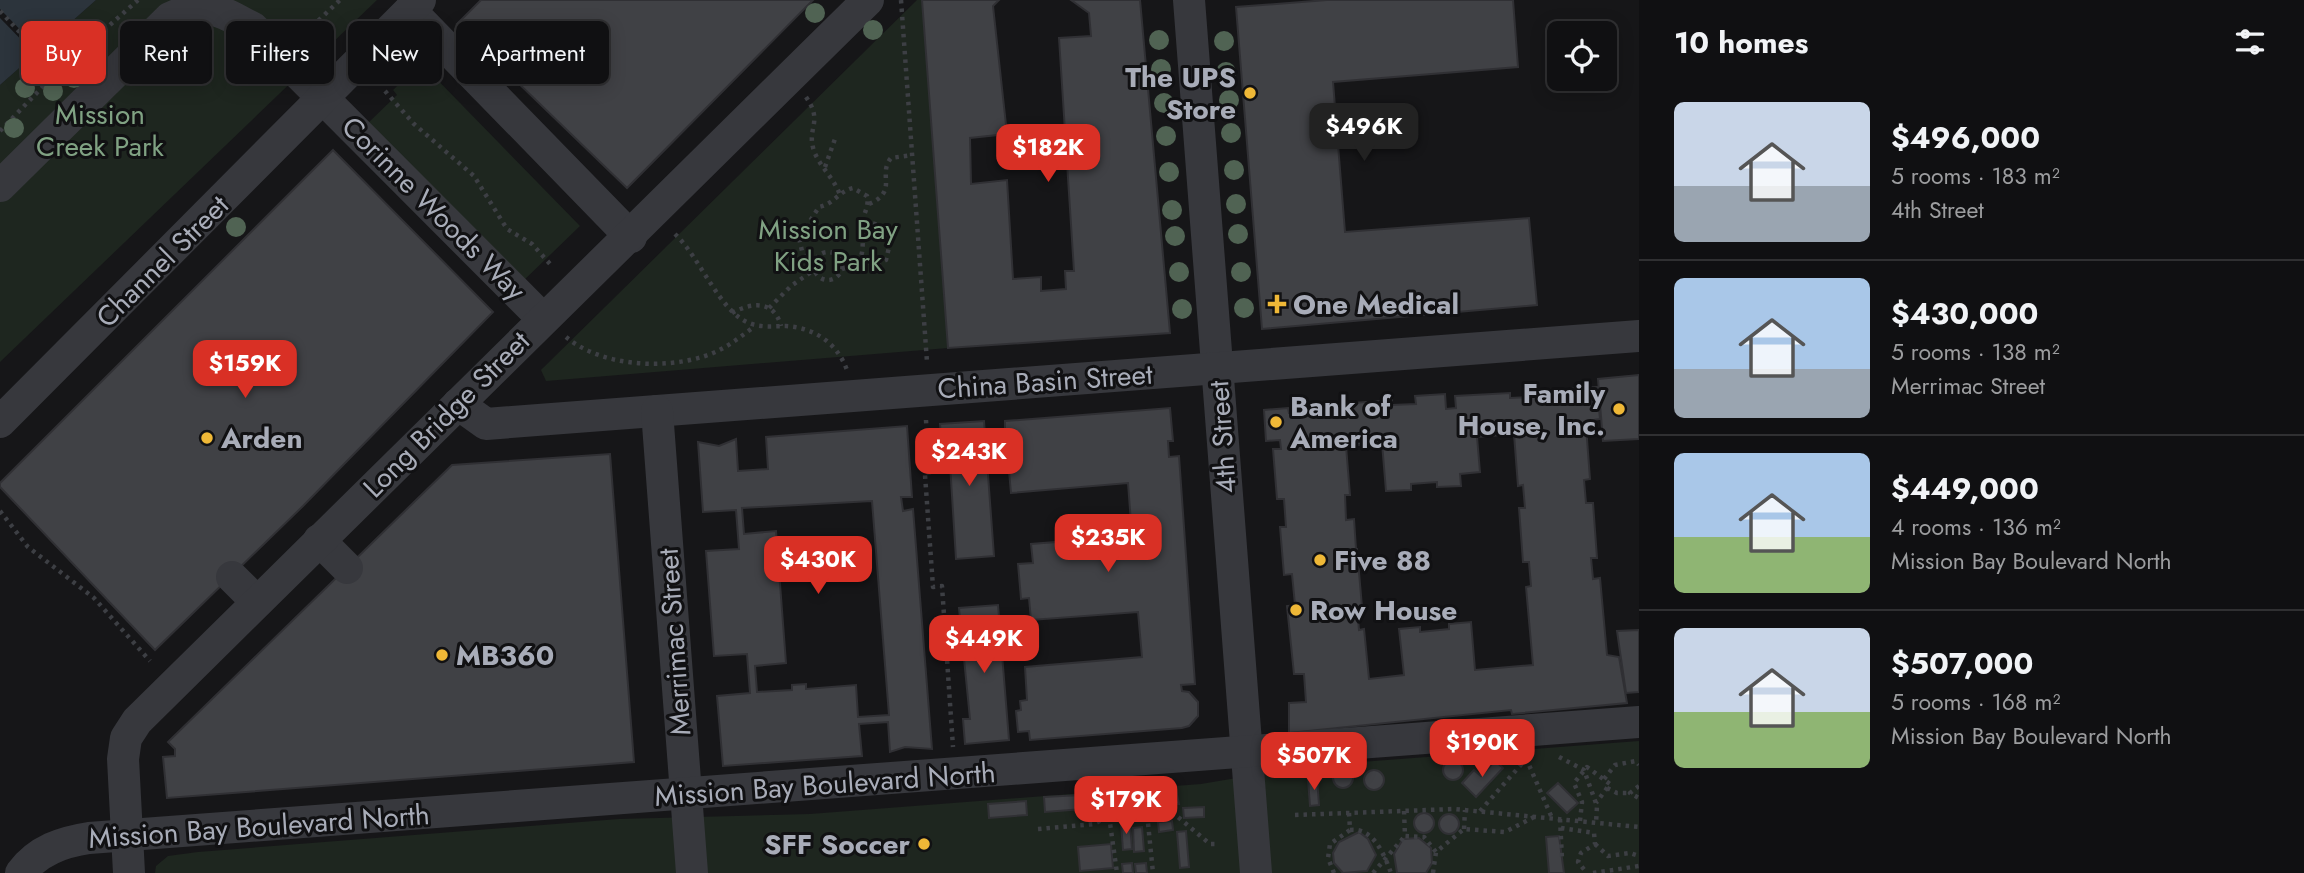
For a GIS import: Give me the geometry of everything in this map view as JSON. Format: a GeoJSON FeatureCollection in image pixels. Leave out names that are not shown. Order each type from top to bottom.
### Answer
{"type":"FeatureCollection","features":[{"type":"Feature","properties":{"kind":"street","name":"Long Bridge Street"},"geometry":{"type":"LineString","coordinates":[[129,873],[123,759],[126,738],[136,721],[543,319],[631,237],[868,0]]}},
{"type":"Feature","properties":{"kind":"street","name":"4th Street"},"geometry":{"type":"LineString","coordinates":[[1189,0],[1255,873]]}},
{"type":"Feature","properties":{"kind":"street"},"geometry":{"type":"LineString","coordinates":[[415,5],[631,237]]}},
{"type":"Feature","properties":{"kind":"street","name":"Channel Street"},"geometry":{"type":"LineString","coordinates":[[0,422],[415,5]]}},
{"type":"Feature","properties":{"kind":"street"},"geometry":{"type":"LineString","coordinates":[[0,186],[170,19],[191,6],[205,6],[238,21]]}},
{"type":"Feature","properties":{"kind":"street"},"geometry":{"type":"LineString","coordinates":[[310,84],[324,98]]}},
{"type":"Feature","properties":{"kind":"street","name":"Corinne Woods Way"},"geometry":{"type":"LineString","coordinates":[[324,98],[543,319]]}},
{"type":"Feature","properties":{"kind":"street","name":"China Basin Street"},"geometry":{"type":"LineString","coordinates":[[458,404],[486,424],[856,396],[927,405],[1217,368],[1639,336]]}},
{"type":"Feature","properties":{"kind":"street","name":"Merrimac Street"},"geometry":{"type":"LineString","coordinates":[[657,411],[692,873]]}},
{"type":"Feature","properties":{"kind":"street"},"geometry":{"type":"LineString","coordinates":[[319,540],[347,568]]}},
{"type":"Feature","properties":{"kind":"street"},"geometry":{"type":"LineString","coordinates":[[232,577],[257,602]]}},
{"type":"Feature","properties":{"kind":"street","name":"Mission Bay Boulevard North"},"geometry":{"type":"LineString","coordinates":[[22,873],[44,852],[65,842],[126,835],[1639,722]]}},
{"type":"Feature","properties":{"kind":"path"},"geometry":{"type":"LineString","coordinates":[[106,28],[138,0]]}},
{"type":"Feature","properties":{"kind":"path"},"geometry":{"type":"LineString","coordinates":[[318,21],[340,0]]}},
{"type":"Feature","properties":{"kind":"path"},"geometry":{"type":"LineString","coordinates":[[901,0],[927,405],[929,475],[925,475],[933,587],[942,586],[954,751]]}},
{"type":"Feature","properties":{"kind":"path"},"geometry":{"type":"LineString","coordinates":[[0,11],[21,33]]}},
{"type":"Feature","properties":{"kind":"path"},"geometry":{"type":"LineString","coordinates":[[792,76],[816,111],[814,150],[840,195]]}},
{"type":"Feature","properties":{"kind":"path"},"geometry":{"type":"LineString","coordinates":[[0,131],[45,84]]}},
{"type":"Feature","properties":{"kind":"path"},"geometry":{"type":"LineString","coordinates":[[385,92],[414,124],[474,176],[507,229],[532,244],[551,265]]}},
{"type":"Feature","properties":{"kind":"path"},"geometry":{"type":"LineString","coordinates":[[825,167],[835,136]]}},
{"type":"Feature","properties":{"kind":"path"},"geometry":{"type":"LineString","coordinates":[[869,204],[884,194],[887,187],[885,170],[891,158],[912,155]]}},
{"type":"Feature","properties":{"kind":"path"},"geometry":{"type":"LineString","coordinates":[[815,261],[802,251],[799,238],[819,207],[831,204],[853,188],[867,195],[869,204],[863,220],[864,252],[860,261]]}},
{"type":"Feature","properties":{"kind":"path"},"geometry":{"type":"LineString","coordinates":[[842,269],[838,257],[830,252],[821,254],[815,261],[814,270],[819,278],[828,280],[837,278],[842,269],[860,261],[879,263],[886,260],[890,243],[879,225],[863,220]]}},
{"type":"Feature","properties":{"kind":"path"},"geometry":{"type":"LineString","coordinates":[[675,234],[691,249],[732,313],[756,325],[810,329],[830,342],[845,363],[856,396]]}},
{"type":"Feature","properties":{"kind":"path"},"geometry":{"type":"LineString","coordinates":[[769,308],[791,286],[814,270]]}},
{"type":"Feature","properties":{"kind":"path"},"geometry":{"type":"LineString","coordinates":[[732,313],[750,305],[769,308],[779,318],[781,326]]}},
{"type":"Feature","properties":{"kind":"path"},"geometry":{"type":"LineString","coordinates":[[543,319],[575,345],[608,357],[640,362],[677,363],[707,356],[731,344],[756,325]]}},
{"type":"Feature","properties":{"kind":"path"},"geometry":{"type":"LineString","coordinates":[[0,511],[28,547],[94,598],[150,661]]}},
{"type":"Feature","properties":{"kind":"path"},"geometry":{"type":"LineString","coordinates":[[1525,750],[1526,759],[1552,818]]}},
{"type":"Feature","properties":{"kind":"path"},"geometry":{"type":"LineString","coordinates":[[1556,755],[1584,769],[1587,767],[1610,784],[1595,803]]}},
{"type":"Feature","properties":{"kind":"path"},"geometry":{"type":"LineString","coordinates":[[1480,811],[1526,759]]}},
{"type":"Feature","properties":{"kind":"path"},"geometry":{"type":"LineString","coordinates":[[1604,779],[1615,765],[1636,761],[1639,765]]}},
{"type":"Feature","properties":{"kind":"path"},"geometry":{"type":"LineString","coordinates":[[1584,769],[1595,803],[1596,823]]}},
{"type":"Feature","properties":{"kind":"path"},"geometry":{"type":"LineString","coordinates":[[1580,821],[1582,802],[1574,783],[1584,769]]}},
{"type":"Feature","properties":{"kind":"path"},"geometry":{"type":"LineString","coordinates":[[1127,782],[1148,823],[1153,873]]}},
{"type":"Feature","properties":{"kind":"path"},"geometry":{"type":"LineString","coordinates":[[1630,793],[1639,786]]}},
{"type":"Feature","properties":{"kind":"path"},"geometry":{"type":"LineString","coordinates":[[1607,788],[1639,798]]}},
{"type":"Feature","properties":{"kind":"path"},"geometry":{"type":"LineString","coordinates":[[1464,829],[1465,810]]}},
{"type":"Feature","properties":{"kind":"path"},"geometry":{"type":"LineString","coordinates":[[1295,815],[1465,810],[1639,827]]}},
{"type":"Feature","properties":{"kind":"path"},"geometry":{"type":"LineString","coordinates":[[1373,873],[1405,836],[1404,811]]}},
{"type":"Feature","properties":{"kind":"path"},"geometry":{"type":"LineString","coordinates":[[1038,829],[1094,824],[1109,816],[1172,813],[1210,844],[1215,844]]}},
{"type":"Feature","properties":{"kind":"path"},"geometry":{"type":"LineString","coordinates":[[1349,813],[1350,830]]}},
{"type":"Feature","properties":{"kind":"path"},"geometry":{"type":"LineString","coordinates":[[1109,816],[1117,873]]}},
{"type":"Feature","properties":{"kind":"path"},"geometry":{"type":"LineString","coordinates":[[1433,873],[1436,852],[1464,829],[1505,832],[1534,817]]}},
{"type":"Feature","properties":{"kind":"path"},"geometry":{"type":"LineString","coordinates":[[1560,819],[1562,859]]}},
{"type":"Feature","properties":{"kind":"path"},"geometry":{"type":"LineString","coordinates":[[1561,828],[1594,833],[1595,844],[1608,856],[1630,853],[1639,856]]}},
{"type":"Feature","properties":{"kind":"path"},"geometry":{"type":"LineString","coordinates":[[1334,873],[1328,858],[1330,844],[1350,830],[1364,831],[1385,857],[1391,873]]}},
{"type":"Feature","properties":{"kind":"path"},"geometry":{"type":"LineString","coordinates":[[1405,836],[1424,837],[1436,852]]}},
{"type":"Feature","properties":{"kind":"path"},"geometry":{"type":"LineString","coordinates":[[1587,873],[1578,862],[1581,853],[1595,844]]}},
{"type":"Feature","properties":{"kind":"path"},"geometry":{"type":"LineString","coordinates":[[1593,873],[1639,866]]}},
{"type":"Feature","properties":{"kind":"green space","name":"Mission Creek Park"},"geometry":{"type":"Polygon","coordinates":[[[96,0],[377,0],[355,21],[348,21],[348,28],[334,41],[334,21],[226,21],[226,84],[290,84],[0,362],[0,85],[21,66],[21,84],[106,84],[106,21],[72,21],[96,0]]]}},
{"type":"Feature","properties":{"kind":"green space","name":"Mission Bay Kids Park"},"geometry":{"type":"Polygon","coordinates":[[[917,0],[922,0],[948,348],[546,381],[541,370],[917,0]]]}},
{"type":"Feature","properties":{"kind":"green space"},"geometry":{"type":"Polygon","coordinates":[[[399,84],[441,84],[580,226],[521,283],[367,124],[397,95],[393,90],[399,84]]]}},
{"type":"Feature","properties":{"kind":"green space"},"geometry":{"type":"Polygon","coordinates":[[[1639,741],[1639,873],[155,873],[156,866],[168,856],[198,852],[619,819],[810,814],[1201,784],[1308,766],[1639,741]]]}},
{"type":"Feature","properties":{"kind":"shaded area"},"geometry":{"type":"Polygon","coordinates":[[[0,0],[96,0],[72,21],[21,21],[21,66],[0,85],[0,0]]]}},
{"type":"Feature","properties":{"kind":"pier"},"geometry":{"type":"Polygon","coordinates":[[[0,9],[21,30],[21,40],[0,18],[0,9]]]}},
{"type":"Feature","properties":{"kind":"building"},"geometry":{"type":"Polygon","coordinates":[[[481,0],[813,0],[627,188],[519,84],[609,84],[609,21],[460,21],[481,0]]]}},
{"type":"Feature","properties":{"kind":"building"},"geometry":{"type":"Polygon","coordinates":[[[922,0],[999,0],[993,6],[1007,134],[970,138],[971,184],[1007,180],[1013,279],[1041,277],[1041,291],[1066,289],[1065,271],[1074,271],[1059,38],[1091,36],[1089,13],[1071,0],[1140,0],[1170,333],[948,348],[922,0]]]}},
{"type":"Feature","properties":{"kind":"building"},"geometry":{"type":"Polygon","coordinates":[[[1327,0],[1513,0],[1518,67],[1333,82],[1345,232],[1529,218],[1537,305],[1262,329],[1236,7],[1327,0]]]}},
{"type":"Feature","properties":{"kind":"building","name":"Arden"},"geometry":{"type":"Polygon","coordinates":[[[333,150],[493,312],[303,506],[155,650],[0,487],[0,483],[333,150]]]}},
{"type":"Feature","properties":{"kind":"building","name":"Family House, Inc."},"geometry":{"type":"Polygon","coordinates":[[[1639,375],[1639,439],[1603,441],[1598,379],[1639,375]]]}},
{"type":"Feature","properties":{"kind":"building","name":"Five 88"},"geometry":{"type":"Polygon","coordinates":[[[1597,387],[1600,419],[1593,420],[1594,425],[1586,426],[1590,479],[1584,480],[1586,503],[1593,503],[1597,558],[1591,558],[1593,579],[1600,578],[1607,655],[1619,657],[1627,703],[1512,714],[1511,710],[1289,733],[1289,703],[1306,702],[1304,674],[1294,674],[1287,606],[1295,605],[1292,574],[1284,575],[1280,527],[1286,527],[1284,499],[1277,499],[1273,449],[1281,449],[1280,440],[1266,441],[1264,410],[1288,408],[1289,413],[1314,412],[1314,406],[1392,400],[1392,405],[1416,404],[1415,396],[1445,394],[1446,409],[1456,408],[1455,396],[1510,393],[1510,398],[1533,397],[1533,391],[1597,387]],[[1514,434],[1477,437],[1480,472],[1460,474],[1461,486],[1437,487],[1437,482],[1411,484],[1411,490],[1386,491],[1382,443],[1346,446],[1350,495],[1345,495],[1346,520],[1354,519],[1356,549],[1346,550],[1357,549],[1362,607],[1357,607],[1359,630],[1364,629],[1369,679],[1404,675],[1399,629],[1420,627],[1420,632],[1449,629],[1449,624],[1471,622],[1475,670],[1533,665],[1526,587],[1531,586],[1529,562],[1523,562],[1519,508],[1525,508],[1523,485],[1518,486],[1514,434]]]}},
{"type":"Feature","properties":{"kind":"building"},"geometry":{"type":"Polygon","coordinates":[[[1170,408],[1173,441],[1168,441],[1169,457],[1179,456],[1195,684],[1181,685],[1182,691],[1189,692],[1198,702],[1198,716],[1189,726],[1182,728],[1030,740],[1029,731],[1018,732],[1016,711],[1021,710],[1020,701],[1027,700],[1025,667],[1142,657],[1138,612],[1031,620],[1029,598],[1021,599],[1018,564],[1033,563],[1031,544],[1132,536],[1128,483],[1011,493],[1008,460],[1001,460],[1000,452],[997,452],[995,429],[1005,429],[1005,421],[1170,408]]]}},
{"type":"Feature","properties":{"kind":"building"},"geometry":{"type":"Polygon","coordinates":[[[984,421],[994,556],[956,559],[949,448],[942,449],[940,424],[984,421]]]}},
{"type":"Feature","properties":{"kind":"building"},"geometry":{"type":"Polygon","coordinates":[[[907,426],[912,497],[901,497],[903,511],[913,509],[932,749],[905,747],[890,752],[888,722],[859,724],[862,756],[723,766],[717,696],[750,693],[747,654],[714,656],[706,551],[739,549],[736,510],[703,512],[698,442],[719,446],[736,439],[738,471],[768,469],[766,437],[907,426]],[[872,501],[742,508],[744,534],[776,531],[786,663],[755,666],[757,692],[792,690],[792,685],[806,684],[806,689],[856,685],[858,717],[889,715],[872,501]]]}},
{"type":"Feature","properties":{"kind":"building","name":"MB360"},"geometry":{"type":"Polygon","coordinates":[[[610,454],[634,762],[167,798],[163,757],[175,756],[175,749],[168,742],[452,465],[610,454]]]}},
{"type":"Feature","properties":{"kind":"building"},"geometry":{"type":"Polygon","coordinates":[[[998,605],[1009,740],[965,744],[963,719],[970,719],[959,608],[998,605]]]}},
{"type":"Feature","properties":{"kind":"building"},"geometry":{"type":"Polygon","coordinates":[[[1639,630],[1639,692],[1626,693],[1617,631],[1639,630]]]}},
{"type":"Feature","properties":{"kind":"building"},"geometry":{"type":"Polygon","coordinates":[[[1453,760],[1460,763],[1463,770],[1460,777],[1453,780],[1446,777],[1443,770],[1446,763],[1453,760]]]}},
{"type":"Feature","properties":{"kind":"building"},"geometry":{"type":"Polygon","coordinates":[[[1495,761],[1503,768],[1476,797],[1462,783],[1474,770],[1481,776],[1495,761]]]}},
{"type":"Feature","properties":{"kind":"building"},"geometry":{"type":"Polygon","coordinates":[[[1343,768],[1350,771],[1353,778],[1350,785],[1343,788],[1336,785],[1333,778],[1336,771],[1343,768]]]}},
{"type":"Feature","properties":{"kind":"building"},"geometry":{"type":"Polygon","coordinates":[[[1374,770],[1381,773],[1384,780],[1381,787],[1374,790],[1367,787],[1364,780],[1367,773],[1374,770]]]}},
{"type":"Feature","properties":{"kind":"building"},"geometry":{"type":"Polygon","coordinates":[[[1317,778],[1319,805],[1310,806],[1308,779],[1317,778]]]}},
{"type":"Feature","properties":{"kind":"building"},"geometry":{"type":"Polygon","coordinates":[[[1558,783],[1578,803],[1567,813],[1547,793],[1558,783]]]}},
{"type":"Feature","properties":{"kind":"building"},"geometry":{"type":"Polygon","coordinates":[[[1148,790],[1176,790],[1179,804],[1148,805],[1148,790]]]}},
{"type":"Feature","properties":{"kind":"building"},"geometry":{"type":"Polygon","coordinates":[[[1081,795],[1083,809],[1045,812],[1044,797],[1081,795]]]}},
{"type":"Feature","properties":{"kind":"building"},"geometry":{"type":"Polygon","coordinates":[[[1113,797],[1114,808],[1088,810],[1087,799],[1113,797]]]}},
{"type":"Feature","properties":{"kind":"building"},"geometry":{"type":"Polygon","coordinates":[[[1026,801],[1027,815],[989,818],[988,804],[1026,801]]]}},
{"type":"Feature","properties":{"kind":"building"},"geometry":{"type":"Polygon","coordinates":[[[1204,807],[1204,817],[1184,818],[1183,808],[1204,807]]]}},
{"type":"Feature","properties":{"kind":"building"},"geometry":{"type":"Polygon","coordinates":[[[1424,813],[1431,816],[1434,823],[1431,830],[1424,833],[1417,830],[1414,823],[1417,816],[1424,813]]]}},
{"type":"Feature","properties":{"kind":"building"},"geometry":{"type":"Polygon","coordinates":[[[1449,814],[1456,817],[1459,824],[1456,831],[1449,834],[1442,831],[1439,824],[1442,817],[1449,814]]]}},
{"type":"Feature","properties":{"kind":"building"},"geometry":{"type":"Polygon","coordinates":[[[1172,821],[1173,830],[1159,832],[1158,822],[1172,821]]]}},
{"type":"Feature","properties":{"kind":"building"},"geometry":{"type":"Polygon","coordinates":[[[1121,823],[1130,823],[1132,849],[1123,850],[1121,823]]]}},
{"type":"Feature","properties":{"kind":"building"},"geometry":{"type":"Polygon","coordinates":[[[1142,827],[1144,851],[1134,852],[1133,828],[1142,827]]]}},
{"type":"Feature","properties":{"kind":"building"},"geometry":{"type":"Polygon","coordinates":[[[1186,831],[1189,867],[1180,868],[1177,832],[1186,831]]]}},
{"type":"Feature","properties":{"kind":"building"},"geometry":{"type":"Polygon","coordinates":[[[1359,832],[1368,839],[1376,855],[1367,871],[1343,873],[1334,863],[1333,853],[1339,842],[1359,832]]]}},
{"type":"Feature","properties":{"kind":"building"},"geometry":{"type":"Polygon","coordinates":[[[1559,836],[1564,873],[1549,873],[1546,837],[1559,836]]]}},
{"type":"Feature","properties":{"kind":"building"},"geometry":{"type":"Polygon","coordinates":[[[1419,838],[1431,848],[1432,863],[1426,873],[1397,873],[1394,854],[1403,839],[1419,838]]]}},
{"type":"Feature","properties":{"kind":"building"},"geometry":{"type":"Polygon","coordinates":[[[1111,844],[1113,868],[1080,871],[1078,847],[1111,844]]]}},
{"type":"Feature","properties":{"kind":"building"},"geometry":{"type":"Polygon","coordinates":[[[1132,863],[1133,873],[1123,873],[1122,864],[1132,863]]]}},
{"type":"Feature","properties":{"kind":"building"},"geometry":{"type":"Polygon","coordinates":[[[1146,863],[1147,873],[1136,873],[1135,864],[1146,863]]]}},
{"type":"Feature","properties":{"kind":"place","name":"The UPS Store"},"geometry":{"type":"Point","coordinates":[1250,93]}},
{"type":"Feature","properties":{"kind":"place","name":"One Medical"},"geometry":{"type":"Point","coordinates":[1277,304]}},
{"type":"Feature","properties":{"kind":"place","name":"Family House, Inc."},"geometry":{"type":"Point","coordinates":[1619,409]}},
{"type":"Feature","properties":{"kind":"place","name":"Bank of America"},"geometry":{"type":"Point","coordinates":[1276,422]}},
{"type":"Feature","properties":{"kind":"place","name":"Arden"},"geometry":{"type":"Point","coordinates":[207,438]}},
{"type":"Feature","properties":{"kind":"place","name":"Five 88"},"geometry":{"type":"Point","coordinates":[1320,560]}},
{"type":"Feature","properties":{"kind":"place","name":"Row House"},"geometry":{"type":"Point","coordinates":[1296,610]}},
{"type":"Feature","properties":{"kind":"place","name":"MB360"},"geometry":{"type":"Point","coordinates":[442,655]}},
{"type":"Feature","properties":{"kind":"place","name":"SFF Soccer"},"geometry":{"type":"Point","coordinates":[924,844]}}]}
